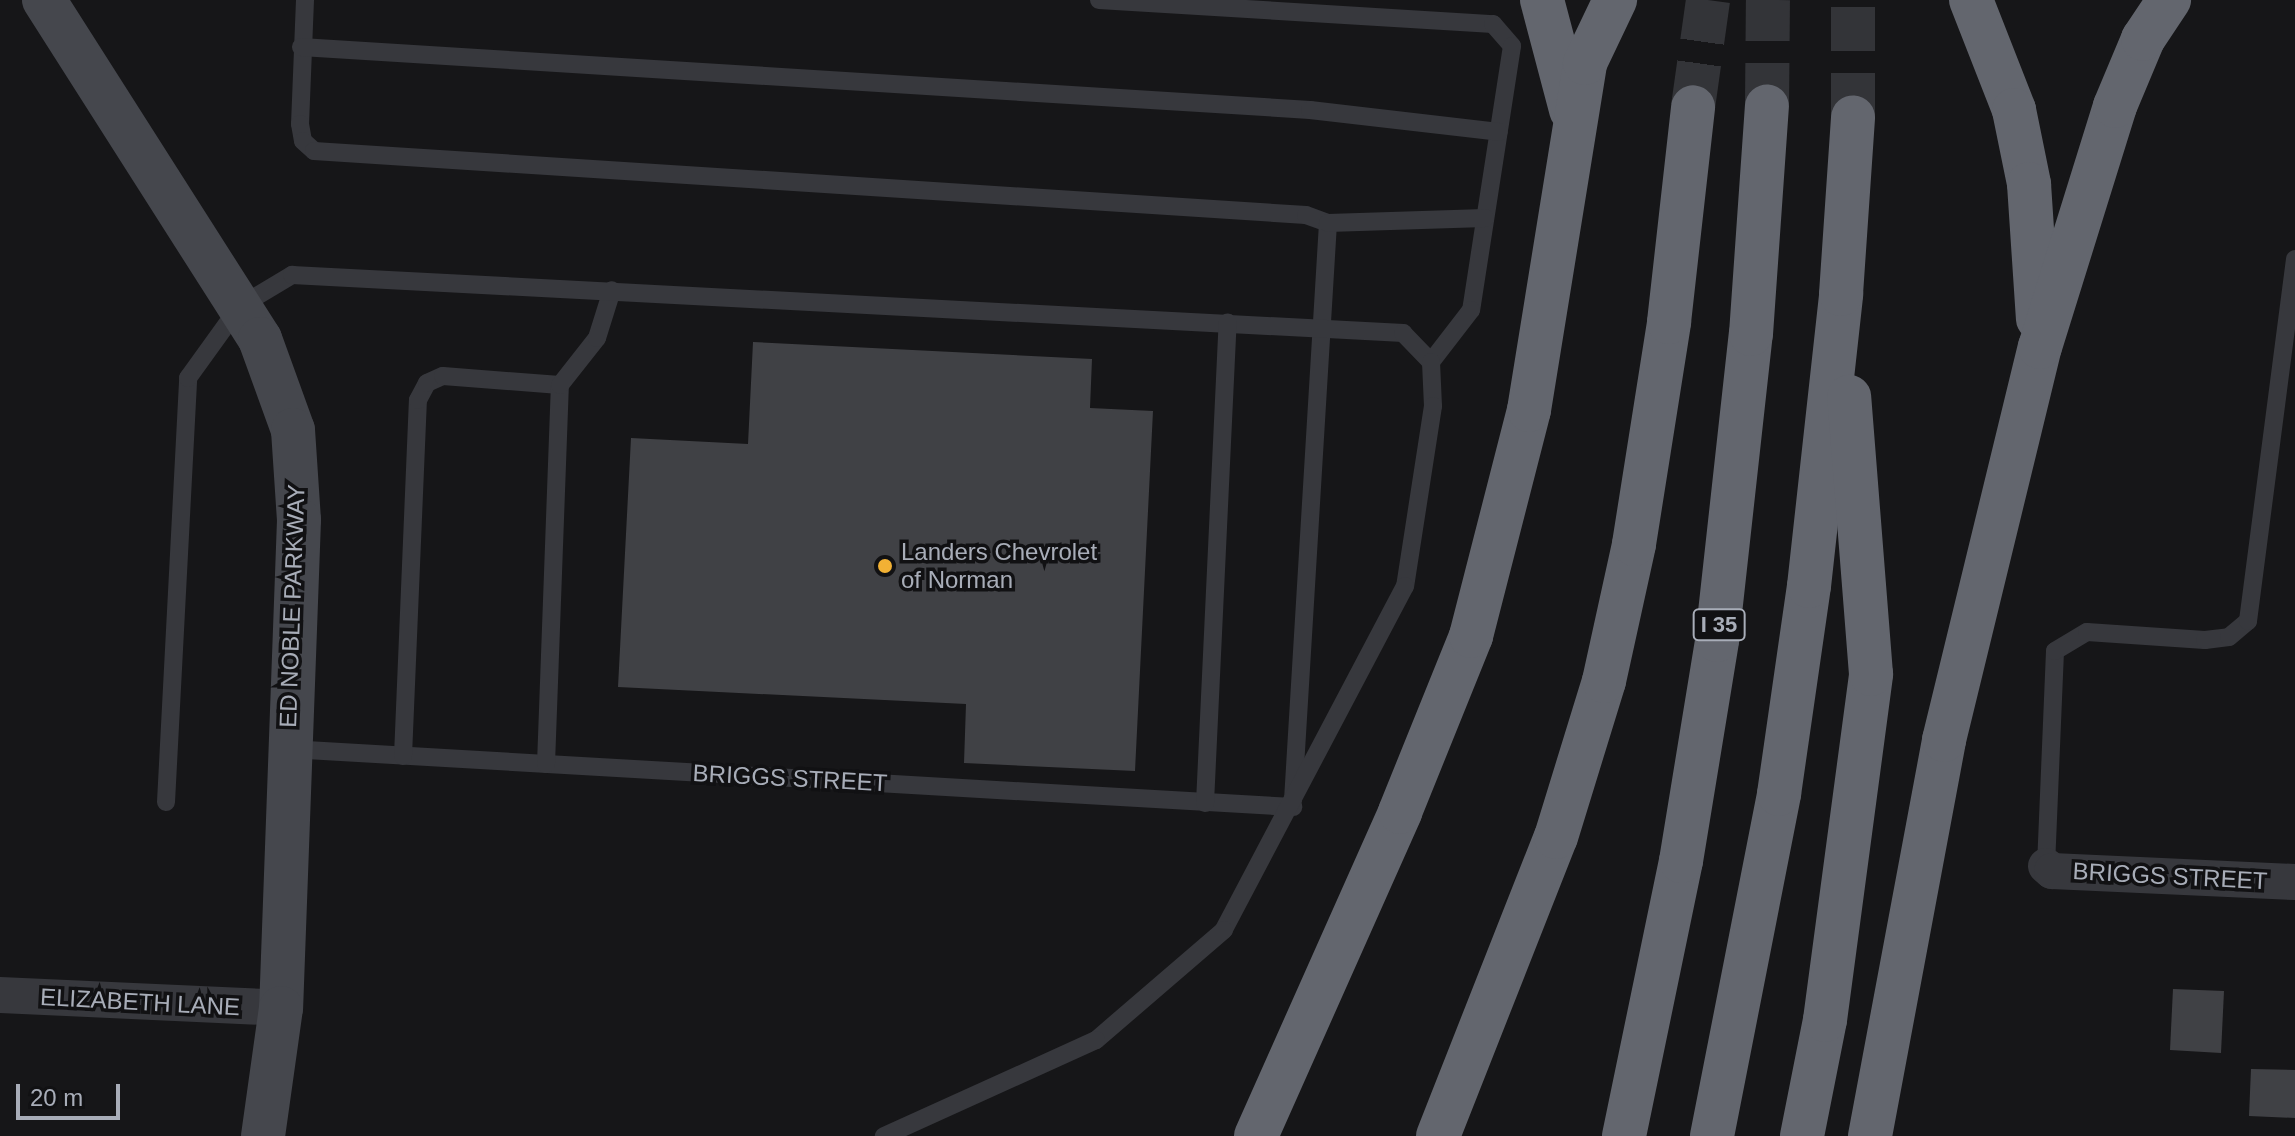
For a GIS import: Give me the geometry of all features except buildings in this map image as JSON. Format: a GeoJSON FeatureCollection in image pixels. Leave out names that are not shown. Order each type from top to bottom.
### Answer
{"type":"FeatureCollection","features":[{"type":"Feature","properties":{"kind":"highway"},"geometry":{"type":"LineString","coordinates":[[1542,0],[1573,117]]}},
{"type":"Feature","properties":{"kind":"highway"},"geometry":{"type":"LineString","coordinates":[[1256,1136],[1471,636],[1529,410],[1573,117],[1585,63],[1615,0]]}},
{"type":"Feature","properties":{"kind":"highway"},"geometry":{"type":"LineString","coordinates":[[1971,0],[2014,110],[2029,184],[2040,347]]}},
{"type":"Feature","properties":{"kind":"highway"},"geometry":{"type":"LineString","coordinates":[[1870,1136],[1944,740],[2040,347],[2115,106],[2143,39],[2169,0]]}},
{"type":"Feature","properties":{"kind":"highway"},"geometry":{"type":"LineString","coordinates":[[1438,1136],[1556,837],[1604,681],[1634,544],[1669,322],[1693,107]]}},
{"type":"Feature","properties":{"kind":"highway","name":"I 35"},"geometry":{"type":"LineString","coordinates":[[1624,1136],[1681,861],[1717,640],[1749,350],[1767,107]]}},
{"type":"Feature","properties":{"kind":"highway"},"geometry":{"type":"LineString","coordinates":[[1712,1136],[1779,794],[1809,586],[1841,294],[1853,117]]}},
{"type":"Feature","properties":{"kind":"highway"},"geometry":{"type":"LineString","coordinates":[[1802,1136],[1825,1020],[1871,674],[1841,294]]}},
{"type":"Feature","properties":{"kind":"main road","name":"ED NOBLE PARKWAY"},"geometry":{"type":"LineString","coordinates":[[44,0],[240,306],[280,387],[295,454],[299,520],[287,749],[281,1008],[263,1136]]}},
{"type":"Feature","properties":{"kind":"street","name":"BRIGGS STREET"},"geometry":{"type":"LineString","coordinates":[[2046,866],[2052,871],[2295,882]]}},
{"type":"Feature","properties":{"kind":"street","name":"ELIZABETH LANE"},"geometry":{"type":"LineString","coordinates":[[0,995],[281,1008]]}},
{"type":"Feature","properties":{"kind":"lane"},"geometry":{"type":"LineString","coordinates":[[305,0],[300,124],[303,141],[314,151],[1306,215],[1328,223],[1485,218]]}},
{"type":"Feature","properties":{"kind":"lane"},"geometry":{"type":"LineString","coordinates":[[884,1136],[1096,1040],[1224,930],[1293,807],[1405,586],[1433,406],[1431,362],[1471,310],[1512,46],[1493,24],[1099,0]]}},
{"type":"Feature","properties":{"kind":"lane"},"geometry":{"type":"LineString","coordinates":[[301,47],[1310,110],[1499,132]]}},
{"type":"Feature","properties":{"kind":"lane"},"geometry":{"type":"LineString","coordinates":[[1293,807],[1328,223]]}},
{"type":"Feature","properties":{"kind":"lane"},"geometry":{"type":"LineString","coordinates":[[2046,866],[2055,651],[2087,632],[2205,640],[2229,637],[2248,621],[2295,259]]}},
{"type":"Feature","properties":{"kind":"lane"},"geometry":{"type":"LineString","coordinates":[[166,802],[188,378],[240,306],[292,275],[1403,333],[1431,362]]}},
{"type":"Feature","properties":{"kind":"lane"},"geometry":{"type":"LineString","coordinates":[[546,764],[560,385],[597,338],[612,290]]}},
{"type":"Feature","properties":{"kind":"lane"},"geometry":{"type":"LineString","coordinates":[[1205,803],[1228,323]]}},
{"type":"Feature","properties":{"kind":"lane"},"geometry":{"type":"LineString","coordinates":[[403,756],[418,400],[427,383],[443,376],[560,385]]}},
{"type":"Feature","properties":{"kind":"lane","name":"BRIGGS STREET"},"geometry":{"type":"LineString","coordinates":[[287,749],[1293,807]]}},
{"type":"Feature","properties":{"kind":"tunnel"},"geometry":{"type":"LineString","coordinates":[[1693,107],[1708,0]]}},
{"type":"Feature","properties":{"kind":"tunnel"},"geometry":{"type":"LineString","coordinates":[[1767,107],[1768,0]]}},
{"type":"Feature","properties":{"kind":"tunnel"},"geometry":{"type":"LineString","coordinates":[[1853,0],[1853,117]]}},
{"type":"Feature","properties":{"kind":"place","name":"Landers Chevrolet of Norman"},"geometry":{"type":"Point","coordinates":[885,566]}}]}
